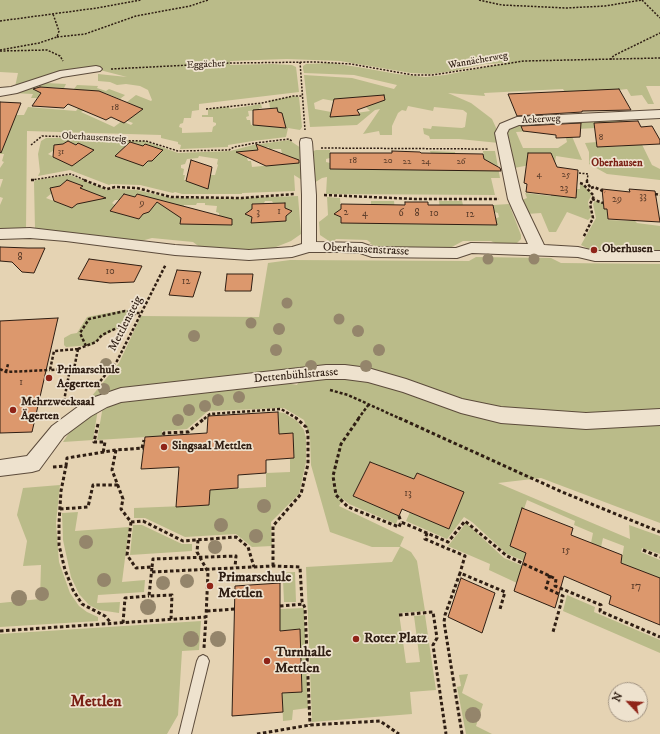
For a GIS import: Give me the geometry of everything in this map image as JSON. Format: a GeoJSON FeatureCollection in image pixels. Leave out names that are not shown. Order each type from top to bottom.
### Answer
{"type":"FeatureCollection","features":[{"type":"Feature","properties":{"kind":"street"},"geometry":{"type":"LineString","coordinates":[[0,92],[13,90],[60,74],[91,70]]}},
{"type":"Feature","properties":{"kind":"street","name":"Ackerweg"},"geometry":{"type":"LineString","coordinates":[[538,249],[516,199],[501,133],[504,127],[518,121],[660,114]]}},
{"type":"Feature","properties":{"kind":"street"},"geometry":{"type":"LineString","coordinates":[[301,142],[309,195],[309,247]]}},
{"type":"Feature","properties":{"kind":"street","name":"Oberhausenstrasse"},"geometry":{"type":"LineString","coordinates":[[0,234],[30,233],[66,236],[175,250],[249,255],[292,252],[309,247],[362,248],[372,252],[457,253],[471,248],[538,249],[580,252],[595,256],[660,256]]}},
{"type":"Feature","properties":{"kind":"street","name":"Dettenbühlstrasse"},"geometry":{"type":"LineString","coordinates":[[0,468],[32,464],[58,431],[85,410],[101,402],[121,395],[326,372],[345,372],[368,376],[406,386],[461,406],[501,415],[586,421],[660,417]]}},
{"type":"Feature","properties":{"kind":"lane"},"geometry":{"type":"LineString","coordinates":[[185,734],[203,661]]}},
{"type":"Feature","properties":{"kind":"path"},"geometry":{"type":"LineString","coordinates":[[0,21],[140,0]]}},
{"type":"Feature","properties":{"kind":"path"},"geometry":{"type":"LineString","coordinates":[[0,50],[39,43],[57,37],[84,34],[136,16],[190,6],[208,0]]}},
{"type":"Feature","properties":{"kind":"path"},"geometry":{"type":"LineString","coordinates":[[478,0],[509,6],[566,8],[605,6],[642,0],[660,18]]}},
{"type":"Feature","properties":{"kind":"path"},"geometry":{"type":"LineString","coordinates":[[53,14],[59,31],[57,37]]}},
{"type":"Feature","properties":{"kind":"path"},"geometry":{"type":"LineString","coordinates":[[611,60],[611,58],[615,55],[660,33]]}},
{"type":"Feature","properties":{"kind":"path"},"geometry":{"type":"LineString","coordinates":[[0,50],[47,50],[60,56],[64,62],[79,65],[91,70]]}},
{"type":"Feature","properties":{"kind":"path","name":"Wannächerweg"},"geometry":{"type":"LineString","coordinates":[[300,62],[338,62],[400,74],[432,75],[524,61],[660,58]]}},
{"type":"Feature","properties":{"kind":"path"},"geometry":{"type":"LineString","coordinates":[[300,62],[302,96],[301,142]]}},
{"type":"Feature","properties":{"kind":"path","name":"Eggächer"},"geometry":{"type":"LineString","coordinates":[[113,69],[230,63],[300,62]]}},
{"type":"Feature","properties":{"kind":"path"},"geometry":{"type":"LineString","coordinates":[[206,109],[262,103],[293,96],[302,96]]}},
{"type":"Feature","properties":{"kind":"path","name":"Oberhausensteig"},"geometry":{"type":"LineString","coordinates":[[31,145],[42,136],[79,137],[86,140],[146,141],[178,151],[229,150],[234,147],[255,143],[289,139],[301,142]]}},
{"type":"Feature","properties":{"kind":"path"},"geometry":{"type":"LineString","coordinates":[[325,148],[492,149]]}},
{"type":"Feature","properties":{"kind":"path"},"geometry":{"type":"LineString","coordinates":[[579,173],[588,174],[587,183],[594,196],[590,204],[594,218],[582,238]]}},
{"type":"Feature","properties":{"kind":"path"},"geometry":{"type":"LineString","coordinates":[[31,180],[71,174],[107,189],[115,187],[137,188],[171,197],[242,198],[298,194]]}},
{"type":"Feature","properties":{"kind":"path"},"geometry":{"type":"LineString","coordinates":[[580,183],[590,188],[594,187],[605,192]]}},
{"type":"Feature","properties":{"kind":"path"},"geometry":{"type":"LineString","coordinates":[[656,194],[660,195]]}},
{"type":"Feature","properties":{"kind":"path"},"geometry":{"type":"LineString","coordinates":[[324,195],[416,199],[516,199]]}},
{"type":"Feature","properties":{"kind":"path"},"geometry":{"type":"LineString","coordinates":[[592,199],[603,203]]}},
{"type":"Feature","properties":{"kind":"path","name":"Mettlensteig"},"geometry":{"type":"LineString","coordinates":[[93,390],[117,361],[166,262]]}},
{"type":"Feature","properties":{"kind":"path"},"geometry":{"type":"LineString","coordinates":[[86,346],[80,333],[89,319],[125,311],[141,313]]}},
{"type":"Feature","properties":{"kind":"path"},"geometry":{"type":"LineString","coordinates":[[50,370],[54,351],[78,349],[96,342],[102,335],[121,326],[136,313]]}},
{"type":"Feature","properties":{"kind":"path"},"geometry":{"type":"LineString","coordinates":[[0,369],[6,372],[74,369],[78,349]]}},
{"type":"Feature","properties":{"kind":"path"},"geometry":{"type":"LineString","coordinates":[[6,372],[8,364]]}},
{"type":"Feature","properties":{"kind":"path"},"geometry":{"type":"LineString","coordinates":[[62,407],[70,369]]}},
{"type":"Feature","properties":{"kind":"path"},"geometry":{"type":"LineString","coordinates":[[326,389],[348,395],[562,492],[660,532]]}},
{"type":"Feature","properties":{"kind":"path"},"geometry":{"type":"LineString","coordinates":[[369,404],[341,444],[333,476],[334,487],[336,494],[342,502],[348,506],[398,527],[401,522]]}},
{"type":"Feature","properties":{"kind":"path"},"geometry":{"type":"LineString","coordinates":[[164,435],[164,433],[188,432],[210,414],[281,409],[300,420],[306,427],[308,434],[308,464],[302,494],[274,526],[273,566]]}},
{"type":"Feature","properties":{"kind":"path"},"geometry":{"type":"LineString","coordinates":[[96,433],[94,442],[105,442],[103,452]]}},
{"type":"Feature","properties":{"kind":"path"},"geometry":{"type":"LineString","coordinates":[[111,624],[105,616],[82,604],[73,590],[65,570],[60,544],[60,509],[64,466],[67,458],[116,450],[143,448],[144,440]]}},
{"type":"Feature","properties":{"kind":"path"},"geometry":{"type":"LineString","coordinates":[[116,450],[112,470],[123,499],[121,509],[131,522],[127,555],[136,568],[152,567]]}},
{"type":"Feature","properties":{"kind":"path"},"geometry":{"type":"LineString","coordinates":[[60,509],[88,507],[93,485],[118,484]]}},
{"type":"Feature","properties":{"kind":"path"},"geometry":{"type":"LineString","coordinates":[[399,516],[401,522],[448,542],[465,520],[507,556],[556,579],[555,586],[601,606],[600,612],[660,637]]}},
{"type":"Feature","properties":{"kind":"path"},"geometry":{"type":"LineString","coordinates":[[131,522],[143,521],[183,541],[236,537],[248,548],[254,567]]}},
{"type":"Feature","properties":{"kind":"path"},"geometry":{"type":"LineString","coordinates":[[427,533],[425,539],[465,556],[444,622],[462,734]]}},
{"type":"Feature","properties":{"kind":"path"},"geometry":{"type":"LineString","coordinates":[[198,540],[197,552],[208,572],[203,661]]}},
{"type":"Feature","properties":{"kind":"path"},"geometry":{"type":"LineString","coordinates":[[643,550],[660,557]]}},
{"type":"Feature","properties":{"kind":"path"},"geometry":{"type":"LineString","coordinates":[[150,596],[153,559],[236,556],[235,567]]}},
{"type":"Feature","properties":{"kind":"path"},"geometry":{"type":"LineString","coordinates":[[152,572],[235,567],[300,567],[302,601],[306,608],[310,725]]}},
{"type":"Feature","properties":{"kind":"path"},"geometry":{"type":"LineString","coordinates":[[460,573],[505,592],[500,609]]}},
{"type":"Feature","properties":{"kind":"path"},"geometry":{"type":"LineString","coordinates":[[550,575],[546,588],[563,596],[553,632]]}},
{"type":"Feature","properties":{"kind":"path"},"geometry":{"type":"LineString","coordinates":[[123,623],[125,598],[172,595],[171,619]]}},
{"type":"Feature","properties":{"kind":"path"},"geometry":{"type":"LineString","coordinates":[[280,606],[304,604]]}},
{"type":"Feature","properties":{"kind":"path"},"geometry":{"type":"LineString","coordinates":[[207,611],[235,610]]}},
{"type":"Feature","properties":{"kind":"path"},"geometry":{"type":"LineString","coordinates":[[399,615],[433,612],[437,638],[433,645],[446,734]]}},
{"type":"Feature","properties":{"kind":"path"},"geometry":{"type":"LineString","coordinates":[[0,630],[206,617]]}},
{"type":"Feature","properties":{"kind":"path"},"geometry":{"type":"LineString","coordinates":[[257,734],[310,725],[380,721],[399,734]]}},
{"type":"Feature","properties":{"kind":"green space"},"geometry":{"type":"Polygon","coordinates":[[[0,0],[660,0],[660,86],[646,86],[654,104],[648,104],[642,95],[631,96],[627,89],[570,101],[563,89],[484,93],[485,96],[448,93],[471,103],[492,119],[497,130],[499,143],[459,139],[430,139],[429,136],[424,134],[423,128],[431,129],[432,126],[465,127],[467,113],[463,110],[434,107],[433,111],[408,106],[406,111],[402,110],[398,113],[392,126],[392,135],[380,135],[379,131],[363,134],[380,109],[375,110],[357,125],[310,127],[304,75],[352,78],[394,89],[397,85],[354,75],[304,73],[303,66],[306,64],[330,63],[425,77],[445,75],[507,63],[485,64],[431,74],[411,73],[340,61],[287,59],[230,61],[230,65],[292,65],[296,67],[299,92],[199,104],[199,110],[192,111],[191,118],[184,118],[183,123],[180,124],[179,127],[182,128],[182,133],[212,132],[213,127],[216,125],[216,123],[213,122],[213,117],[202,117],[202,115],[208,115],[208,109],[229,107],[230,109],[261,104],[262,108],[259,108],[259,110],[248,111],[249,116],[246,117],[247,120],[250,120],[251,125],[280,122],[282,113],[278,113],[277,108],[270,108],[269,101],[294,96],[299,97],[302,127],[300,130],[288,128],[286,137],[228,145],[228,147],[180,149],[181,145],[178,144],[178,142],[161,138],[161,135],[27,131],[26,229],[0,229],[0,205],[3,198],[0,197],[0,188],[3,179],[0,179],[0,168],[4,162],[2,161],[4,154],[0,154],[0,151],[7,115],[24,115],[28,107],[76,111],[92,91],[74,89],[77,85],[98,86],[97,88],[106,91],[109,89],[125,95],[120,99],[105,93],[81,112],[114,127],[122,121],[131,125],[133,123],[125,120],[142,109],[127,102],[136,95],[151,101],[152,100],[148,90],[140,86],[126,84],[117,85],[110,82],[98,81],[98,74],[127,77],[92,68],[15,87],[18,73],[0,72],[0,0]],[[356,97],[350,99],[335,99],[334,101],[323,99],[314,103],[315,109],[331,112],[330,116],[336,116],[370,111],[366,107],[365,100],[356,97]]]}},
{"type":"Feature","properties":{"kind":"green space"},"geometry":{"type":"Polygon","coordinates":[[[46,83],[66,84],[64,88],[45,87],[38,98],[31,98],[33,94],[12,93],[46,83]]]}},
{"type":"Feature","properties":{"kind":"green space"},"geometry":{"type":"Polygon","coordinates":[[[621,119],[624,125],[632,124],[652,165],[660,169],[660,180],[607,174],[589,164],[589,152],[585,143],[597,142],[600,147],[624,146],[614,127],[577,129],[576,124],[578,122],[621,119]]]}},
{"type":"Feature","properties":{"kind":"green space"},"geometry":{"type":"Polygon","coordinates":[[[541,123],[546,130],[516,132],[523,148],[558,148],[567,142],[566,138],[571,134],[582,160],[556,156],[554,169],[530,165],[514,168],[506,136],[507,131],[517,124],[541,123]]]}},
{"type":"Feature","properties":{"kind":"green space"},"geometry":{"type":"Polygon","coordinates":[[[46,138],[78,138],[86,141],[145,141],[178,153],[230,151],[253,145],[289,140],[301,148],[302,180],[294,175],[295,191],[242,194],[182,194],[140,185],[109,185],[70,170],[38,176],[40,172],[38,154],[41,141],[46,138]],[[68,141],[48,154],[70,165],[84,158],[78,143],[76,145],[68,141]],[[134,143],[128,148],[143,166],[155,158],[143,146],[134,143]],[[269,147],[262,148],[247,158],[248,161],[251,161],[252,167],[283,164],[286,157],[285,154],[282,154],[281,149],[269,149],[269,147]],[[199,156],[198,158],[187,159],[185,164],[181,165],[181,168],[184,169],[184,180],[195,180],[196,175],[215,175],[218,159],[199,156]]]}},
{"type":"Feature","properties":{"kind":"green space"},"geometry":{"type":"Polygon","coordinates":[[[316,150],[330,150],[330,158],[326,159],[326,162],[330,163],[330,169],[358,169],[358,153],[431,154],[430,151],[455,152],[456,160],[488,164],[488,161],[484,160],[483,151],[495,151],[500,178],[491,178],[495,195],[326,194],[327,177],[314,183],[311,152],[316,150]]]}},
{"type":"Feature","properties":{"kind":"green space"},"geometry":{"type":"Polygon","coordinates":[[[70,175],[107,190],[137,190],[171,198],[243,199],[298,196],[301,234],[291,241],[271,249],[251,251],[201,248],[193,242],[152,238],[141,241],[35,229],[34,182],[36,180],[70,175]],[[82,186],[53,192],[46,198],[72,208],[78,202],[82,186]],[[124,194],[119,200],[115,200],[112,203],[115,205],[110,211],[139,219],[144,212],[149,212],[151,209],[137,194],[135,197],[124,194]],[[265,201],[264,203],[252,204],[252,210],[248,211],[248,215],[252,216],[252,223],[285,221],[289,210],[285,209],[285,203],[265,201]],[[197,203],[196,205],[184,205],[183,211],[178,212],[178,216],[181,217],[180,224],[213,224],[219,217],[219,213],[216,212],[217,206],[205,205],[205,203],[197,203]]]}},
{"type":"Feature","properties":{"kind":"green space"},"geometry":{"type":"Polygon","coordinates":[[[580,185],[583,185],[592,194],[588,202],[591,217],[588,220],[567,212],[556,232],[549,232],[541,213],[527,214],[522,200],[527,198],[525,193],[551,196],[551,193],[576,198],[577,189],[580,189],[580,185]]]}},
{"type":"Feature","properties":{"kind":"green space"},"geometry":{"type":"Polygon","coordinates":[[[327,197],[340,198],[341,211],[337,212],[337,215],[340,216],[341,223],[371,223],[371,201],[394,201],[395,211],[440,211],[439,201],[462,201],[463,205],[497,218],[499,217],[498,213],[494,212],[493,205],[509,204],[521,235],[521,239],[517,243],[506,245],[497,244],[491,241],[463,241],[450,248],[376,247],[367,240],[336,239],[332,243],[320,235],[319,222],[328,215],[327,197]]]}},
{"type":"Feature","properties":{"kind":"green space"},"geometry":{"type":"Polygon","coordinates":[[[595,201],[603,203],[604,208],[607,209],[608,220],[635,221],[637,223],[660,226],[660,251],[591,250],[581,245],[596,218],[593,204],[595,201]]]}},
{"type":"Feature","properties":{"kind":"green space"},"geometry":{"type":"Polygon","coordinates":[[[476,257],[551,258],[561,263],[660,264],[660,413],[601,416],[486,407],[350,369],[89,403],[91,397],[119,363],[141,316],[259,317],[268,263],[290,260],[469,261],[476,257]]]}},
{"type":"Feature","properties":{"kind":"green space"},"geometry":{"type":"Polygon","coordinates":[[[124,310],[134,311],[132,315],[135,316],[122,326],[103,336],[92,345],[66,347],[64,345],[64,338],[71,334],[77,333],[87,317],[124,310]]]}},
{"type":"Feature","properties":{"kind":"green space"},"geometry":{"type":"Polygon","coordinates":[[[302,377],[366,379],[460,409],[660,420],[660,523],[541,478],[498,483],[630,539],[629,525],[660,536],[660,554],[642,548],[641,552],[660,560],[660,578],[621,563],[624,546],[603,538],[601,547],[591,543],[593,533],[574,525],[575,521],[527,500],[524,509],[522,508],[510,546],[553,563],[549,571],[507,554],[472,522],[464,517],[447,539],[406,521],[410,512],[449,529],[463,492],[417,473],[414,479],[370,462],[353,496],[399,516],[396,524],[349,504],[343,499],[339,506],[404,537],[400,546],[411,552],[417,561],[425,611],[399,613],[406,663],[420,662],[414,616],[425,615],[436,690],[410,692],[412,714],[312,722],[306,567],[392,562],[400,547],[372,547],[330,532],[311,465],[310,437],[304,420],[284,408],[208,411],[187,429],[162,431],[162,436],[97,440],[103,406],[112,402],[276,381],[297,385],[302,377]]]}},
{"type":"Feature","properties":{"kind":"green space"},"geometry":{"type":"Polygon","coordinates":[[[98,409],[93,440],[63,442],[71,430],[98,409]]]}},
{"type":"Feature","properties":{"kind":"green space"},"geometry":{"type":"Polygon","coordinates":[[[278,412],[284,413],[297,421],[304,430],[306,438],[306,462],[299,494],[271,522],[272,546],[252,547],[236,534],[185,537],[145,518],[134,518],[134,508],[209,505],[210,490],[266,487],[266,473],[290,472],[290,459],[294,458],[293,433],[279,434],[278,412]]]}},
{"type":"Feature","properties":{"kind":"green space"},"geometry":{"type":"Polygon","coordinates":[[[60,485],[56,523],[59,562],[70,593],[79,606],[98,617],[98,621],[0,627],[0,603],[40,599],[41,565],[23,566],[27,541],[17,515],[23,488],[60,485]]]}},
{"type":"Feature","properties":{"kind":"green space"},"geometry":{"type":"Polygon","coordinates":[[[78,512],[75,531],[129,527],[122,582],[145,580],[144,592],[98,595],[97,603],[120,602],[119,613],[99,610],[89,605],[79,594],[71,577],[63,540],[62,513],[78,512]]]}},
{"type":"Feature","properties":{"kind":"green space"},"geometry":{"type":"Polygon","coordinates":[[[466,523],[504,558],[547,576],[543,590],[559,597],[555,608],[514,591],[517,583],[489,570],[490,564],[448,546],[466,523]]]}},
{"type":"Feature","properties":{"kind":"green space"},"geometry":{"type":"Polygon","coordinates":[[[133,525],[142,525],[182,544],[192,544],[192,551],[130,555],[133,525]]]}},
{"type":"Feature","properties":{"kind":"green space"},"geometry":{"type":"Polygon","coordinates":[[[295,572],[296,602],[284,602],[283,580],[255,581],[255,574],[295,572]]]}},
{"type":"Feature","properties":{"kind":"green space"},"geometry":{"type":"Polygon","coordinates":[[[567,595],[595,607],[594,612],[660,640],[660,653],[563,611],[567,595]]]}},
{"type":"Feature","properties":{"kind":"green space"},"geometry":{"type":"Polygon","coordinates":[[[304,608],[308,708],[293,710],[292,720],[283,721],[282,693],[302,691],[300,629],[280,631],[280,609],[304,608]]]}},
{"type":"Feature","properties":{"kind":"green space"},"geometry":{"type":"Polygon","coordinates":[[[201,621],[199,650],[182,651],[178,715],[167,734],[0,734],[0,634],[201,621]]]}},
{"type":"Feature","properties":{"kind":"green space"},"geometry":{"type":"Polygon","coordinates":[[[468,674],[462,693],[483,704],[476,726],[492,734],[466,734],[457,687],[461,686],[459,675],[468,674]]]}},
{"type":"Feature","properties":{"kind":"building"},"geometry":{"type":"Polygon","coordinates":[[[40,87],[99,91],[143,109],[124,123],[111,117],[106,120],[68,104],[64,108],[32,106],[41,93],[33,89],[40,87]]]}},
{"type":"Feature","properties":{"kind":"building"},"geometry":{"type":"Polygon","coordinates":[[[619,89],[631,110],[582,111],[517,116],[508,94],[619,89]]]}},
{"type":"Feature","properties":{"kind":"building"},"geometry":{"type":"Polygon","coordinates":[[[384,95],[385,100],[357,110],[360,115],[330,117],[334,99],[384,95]]]}},
{"type":"Feature","properties":{"kind":"building"},"geometry":{"type":"Polygon","coordinates":[[[0,102],[21,103],[1,153],[0,152],[0,102]]]}},
{"type":"Feature","properties":{"kind":"building"},"geometry":{"type":"Polygon","coordinates":[[[277,108],[278,112],[282,113],[286,128],[253,125],[253,110],[277,108]]]}},
{"type":"Feature","properties":{"kind":"building"},"geometry":{"type":"Polygon","coordinates":[[[638,121],[641,127],[652,126],[660,140],[660,144],[597,147],[594,123],[638,121]]]}},
{"type":"Feature","properties":{"kind":"building"},"geometry":{"type":"Polygon","coordinates":[[[581,123],[580,137],[556,138],[556,135],[523,131],[521,126],[581,123]]]}},
{"type":"Feature","properties":{"kind":"building"},"geometry":{"type":"Polygon","coordinates":[[[68,141],[76,145],[78,143],[94,150],[72,166],[53,157],[54,145],[63,144],[68,141]]]}},
{"type":"Feature","properties":{"kind":"building"},"geometry":{"type":"Polygon","coordinates":[[[130,142],[143,146],[145,144],[163,150],[152,161],[148,161],[143,166],[115,156],[130,142]]]}},
{"type":"Feature","properties":{"kind":"building"},"geometry":{"type":"Polygon","coordinates":[[[256,144],[299,160],[299,163],[266,166],[236,152],[258,150],[256,144]]]}},
{"type":"Feature","properties":{"kind":"building"},"geometry":{"type":"Polygon","coordinates":[[[392,151],[483,154],[484,159],[500,168],[501,171],[330,169],[330,153],[392,153],[392,151]]]}},
{"type":"Feature","properties":{"kind":"building"},"geometry":{"type":"Polygon","coordinates":[[[528,153],[551,153],[557,167],[578,170],[576,198],[526,192],[527,184],[524,183],[528,153]]]}},
{"type":"Feature","properties":{"kind":"building"},"geometry":{"type":"Polygon","coordinates":[[[191,160],[212,167],[208,189],[186,181],[191,160]]]}},
{"type":"Feature","properties":{"kind":"building"},"geometry":{"type":"Polygon","coordinates":[[[67,180],[83,186],[80,188],[106,198],[77,204],[72,208],[54,201],[50,188],[60,186],[67,180]]]}},
{"type":"Feature","properties":{"kind":"building"},"geometry":{"type":"Polygon","coordinates":[[[602,189],[630,192],[629,189],[655,191],[660,222],[608,219],[607,209],[604,209],[602,189]]]}},
{"type":"Feature","properties":{"kind":"building"},"geometry":{"type":"Polygon","coordinates":[[[124,194],[135,197],[137,194],[232,219],[232,225],[180,224],[181,218],[157,202],[149,212],[143,214],[139,219],[110,211],[124,194]]]}},
{"type":"Feature","properties":{"kind":"building"},"geometry":{"type":"Polygon","coordinates":[[[405,202],[428,202],[428,205],[493,205],[497,225],[341,223],[341,217],[334,214],[341,209],[341,204],[405,205],[405,202]]]}},
{"type":"Feature","properties":{"kind":"building"},"geometry":{"type":"Polygon","coordinates":[[[285,203],[285,208],[292,211],[286,216],[286,221],[251,223],[252,217],[245,214],[252,209],[252,204],[285,203]]]}},
{"type":"Feature","properties":{"kind":"building"},"geometry":{"type":"Polygon","coordinates":[[[0,247],[45,248],[34,273],[22,272],[12,262],[0,261],[0,247]]]}},
{"type":"Feature","properties":{"kind":"building"},"geometry":{"type":"Polygon","coordinates":[[[89,259],[142,266],[134,282],[110,283],[78,279],[89,259]]]}},
{"type":"Feature","properties":{"kind":"building"},"geometry":{"type":"Polygon","coordinates":[[[177,270],[201,272],[193,297],[169,295],[177,270]]]}},
{"type":"Feature","properties":{"kind":"building"},"geometry":{"type":"Polygon","coordinates":[[[227,274],[253,274],[251,291],[225,291],[227,274]]]}},
{"type":"Feature","properties":{"kind":"building"},"geometry":{"type":"Polygon","coordinates":[[[58,318],[32,432],[0,433],[0,321],[58,318]]]}},
{"type":"Feature","properties":{"kind":"building"},"geometry":{"type":"Polygon","coordinates":[[[278,412],[279,434],[293,433],[294,458],[266,460],[266,473],[238,475],[238,488],[210,490],[209,505],[176,507],[179,467],[141,469],[145,437],[207,433],[208,416],[278,412]]]}},
{"type":"Feature","properties":{"kind":"building"},"geometry":{"type":"Polygon","coordinates":[[[370,462],[414,479],[417,473],[464,492],[449,529],[402,509],[399,516],[353,496],[370,462]]]}},
{"type":"Feature","properties":{"kind":"building"},"geometry":{"type":"Polygon","coordinates":[[[522,508],[573,528],[571,535],[622,555],[621,563],[660,578],[660,625],[609,604],[611,596],[564,576],[555,608],[514,591],[526,553],[510,546],[522,508]]]}},
{"type":"Feature","properties":{"kind":"building"},"geometry":{"type":"Polygon","coordinates":[[[461,578],[495,593],[482,633],[448,617],[461,578]]]}},
{"type":"Feature","properties":{"kind":"building","name":"Turnhalle Mettlen"},"geometry":{"type":"Polygon","coordinates":[[[280,583],[280,631],[300,629],[302,692],[282,693],[283,712],[232,716],[235,586],[280,583]]]}},
{"type":"Feature","properties":{"kind":"place","name":"Oberhusen"},"geometry":{"type":"Point","coordinates":[594,250]}},
{"type":"Feature","properties":{"kind":"place","name":"Primarschule Aegerten"},"geometry":{"type":"Point","coordinates":[49,378]}},
{"type":"Feature","properties":{"kind":"place","name":"Mehrzwecksaal Ägerten"},"geometry":{"type":"Point","coordinates":[13,410]}},
{"type":"Feature","properties":{"kind":"place","name":"Singsaal Mettlen"},"geometry":{"type":"Point","coordinates":[164,447]}},
{"type":"Feature","properties":{"kind":"place","name":"Primarschule Mettlen"},"geometry":{"type":"Point","coordinates":[210,586]}},
{"type":"Feature","properties":{"kind":"place","name":"Roter Platz"},"geometry":{"type":"Point","coordinates":[356,639]}},
{"type":"Feature","properties":{"kind":"place","name":"Turnhalle Mettlen"},"geometry":{"type":"Point","coordinates":[267,661]}},
{"type":"Feature","properties":{"kind":"district","name":"Oberhausen"},"geometry":{"type":"Point","coordinates":[617,164]}},
{"type":"Feature","properties":{"kind":"district","name":"Mettlen"},"geometry":{"type":"Point","coordinates":[96,703]}}]}
